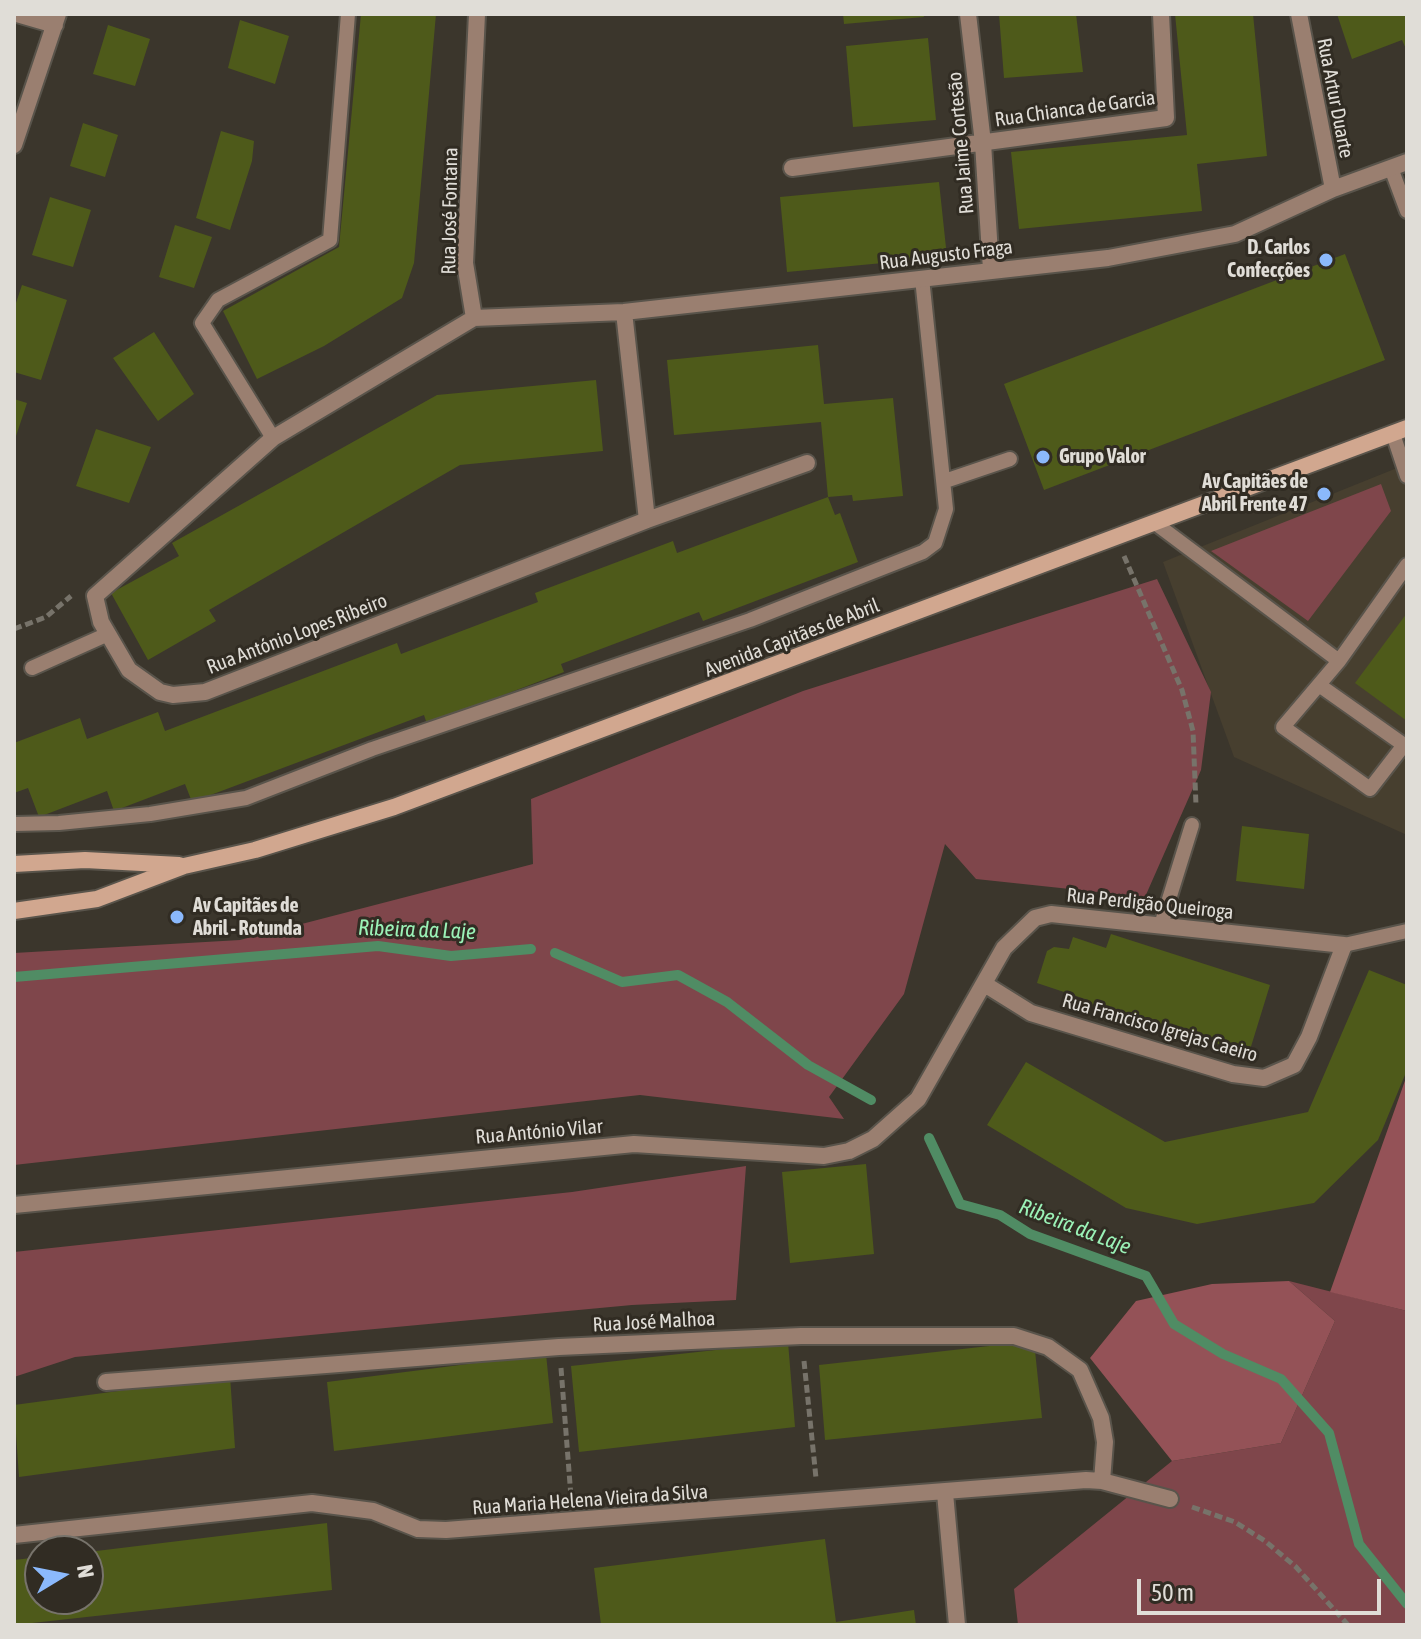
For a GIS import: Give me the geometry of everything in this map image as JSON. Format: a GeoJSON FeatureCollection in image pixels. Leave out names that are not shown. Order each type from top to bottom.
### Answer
{"type":"FeatureCollection","features":[{"type":"Feature","properties":{"kind":"street"},"geometry":{"type":"LineString","coordinates":[[14,145],[57,20],[17,14]]}},
{"type":"Feature","properties":{"kind":"street","name":"Rua José Fontana"},"geometry":{"type":"LineString","coordinates":[[474,318],[465,263],[477,14]]}},
{"type":"Feature","properties":{"kind":"street","name":"Rua Jaime Cortesão"},"geometry":{"type":"LineString","coordinates":[[968,14],[983,143],[991,270]]}},
{"type":"Feature","properties":{"kind":"street","name":"Rua Chianca de Garcia"},"geometry":{"type":"LineString","coordinates":[[983,143],[1166,118],[1161,14]]}},
{"type":"Feature","properties":{"kind":"street","name":"Rua Artur Duarte"},"geometry":{"type":"LineString","coordinates":[[1299,14],[1333,189]]}},
{"type":"Feature","properties":{"kind":"street"},"geometry":{"type":"LineString","coordinates":[[792,168],[983,143]]}},
{"type":"Feature","properties":{"kind":"street","name":"Rua Augusto Fraga"},"geometry":{"type":"LineString","coordinates":[[474,318],[624,312],[1108,258],[1235,234],[1333,189],[1399,165]]}},
{"type":"Feature","properties":{"kind":"street"},"geometry":{"type":"LineString","coordinates":[[624,312],[647,520]]}},
{"type":"Feature","properties":{"kind":"street"},"geometry":{"type":"LineString","coordinates":[[273,438],[474,318]]}},
{"type":"Feature","properties":{"kind":"street","name":"Avenida Capitães de Abril"},"geometry":{"type":"LineString","coordinates":[[14,911],[97,899],[184,866],[255,850],[394,807],[1400,431]]}},
{"type":"Feature","properties":{"kind":"street","name":"Rua António Lopes Ribeiro"},"geometry":{"type":"LineString","coordinates":[[273,438],[95,596],[95,609],[108,634],[129,670],[146,685],[173,695],[205,692],[647,520],[807,463]]}},
{"type":"Feature","properties":{"kind":"street","name":"Avenida Capitães de Abril"},"geometry":{"type":"LineString","coordinates":[[14,864],[85,860],[184,866]]}},
{"type":"Feature","properties":{"kind":"street","name":"Rua Perdigão Queiroga"},"geometry":{"type":"LineString","coordinates":[[986,985],[1004,948],[1035,918],[1051,914],[1344,945]]}},
{"type":"Feature","properties":{"kind":"street","name":"Rua Francisco Igrejas Caeiro"},"geometry":{"type":"LineString","coordinates":[[986,985],[1031,1013],[1233,1074],[1264,1078],[1294,1065],[1309,1037],[1344,945]]}},
{"type":"Feature","properties":{"kind":"street","name":"Rua António Vilar"},"geometry":{"type":"LineString","coordinates":[[14,1205],[634,1144],[798,1157],[849,1151],[873,1139],[918,1099],[986,985]]}},
{"type":"Feature","properties":{"kind":"street","name":"Rua José Malhoa"},"geometry":{"type":"LineString","coordinates":[[106,1382],[559,1347],[801,1336],[1014,1336],[1048,1347],[1080,1370],[1092,1393],[1105,1442],[1102,1481]]}},
{"type":"Feature","properties":{"kind":"street","name":"Rua Maria Helena Vieira da Silva"},"geometry":{"type":"LineString","coordinates":[[14,1535],[312,1503],[373,1511],[418,1529],[446,1530],[1102,1481],[1170,1499]]}},
{"type":"Feature","properties":{"kind":"street"},"geometry":{"type":"LineString","coordinates":[[945,1493],[957,1625]]}},
{"type":"Feature","properties":{"kind":"lane"},"geometry":{"type":"LineString","coordinates":[[273,438],[202,323],[218,300],[330,240],[348,14]]}},
{"type":"Feature","properties":{"kind":"lane"},"geometry":{"type":"LineString","coordinates":[[1399,165],[1407,211]]}},
{"type":"Feature","properties":{"kind":"lane"},"geometry":{"type":"LineString","coordinates":[[14,824],[150,814],[246,798],[372,749],[750,620],[923,552],[935,543],[942,528],[945,481],[922,278]]}},
{"type":"Feature","properties":{"kind":"lane"},"geometry":{"type":"LineString","coordinates":[[1400,431],[1407,476]]}},
{"type":"Feature","properties":{"kind":"lane"},"geometry":{"type":"LineString","coordinates":[[945,481],[1010,459]]}},
{"type":"Feature","properties":{"kind":"lane"},"geometry":{"type":"LineString","coordinates":[[1155,523],[1339,661]]}},
{"type":"Feature","properties":{"kind":"lane"},"geometry":{"type":"LineString","coordinates":[[1319,685],[1404,745],[1370,789],[1283,727],[1339,661],[1407,565]]}},
{"type":"Feature","properties":{"kind":"lane"},"geometry":{"type":"LineString","coordinates":[[32,668],[108,634]]}},
{"type":"Feature","properties":{"kind":"lane"},"geometry":{"type":"LineString","coordinates":[[1161,925],[1192,825]]}},
{"type":"Feature","properties":{"kind":"lane"},"geometry":{"type":"LineString","coordinates":[[1344,945],[1407,931]]}},
{"type":"Feature","properties":{"kind":"path"},"geometry":{"type":"LineString","coordinates":[[1116,537],[1182,690],[1190,718],[1197,797],[1192,825]]}},
{"type":"Feature","properties":{"kind":"path"},"geometry":{"type":"LineString","coordinates":[[14,629],[46,617],[72,596]]}},
{"type":"Feature","properties":{"kind":"path"},"geometry":{"type":"LineString","coordinates":[[801,1336],[819,1503]]}},
{"type":"Feature","properties":{"kind":"path"},"geometry":{"type":"LineString","coordinates":[[559,1347],[573,1521]]}},
{"type":"Feature","properties":{"kind":"path"},"geometry":{"type":"LineString","coordinates":[[1207,1512],[1235,1522],[1265,1541],[1296,1567],[1348,1625]]}},
{"type":"Feature","properties":{"kind":"shaded area"},"geometry":{"type":"Polygon","coordinates":[[[1407,464],[1407,835],[1234,757],[1163,562],[1407,464]]]}},
{"type":"Feature","properties":{"kind":"shaded area"},"geometry":{"type":"Polygon","coordinates":[[[1381,484],[1391,511],[1308,621],[1211,551],[1381,484]]]}},
{"type":"Feature","properties":{"kind":"shaded area"},"geometry":{"type":"Polygon","coordinates":[[[1157,579],[1211,692],[1201,770],[1145,897],[976,879],[945,844],[904,994],[829,1097],[844,1119],[640,1095],[14,1165],[14,953],[240,940],[533,864],[531,799],[803,691],[1157,579]]]}},
{"type":"Feature","properties":{"kind":"shaded area"},"geometry":{"type":"Polygon","coordinates":[[[1407,1075],[1407,1311],[1330,1292],[1407,1075]]]}},
{"type":"Feature","properties":{"kind":"shaded area"},"geometry":{"type":"Polygon","coordinates":[[[746,1166],[736,1300],[632,1305],[75,1357],[14,1377],[14,1252],[572,1192],[746,1166]]]}},
{"type":"Feature","properties":{"kind":"shaded area"},"geometry":{"type":"Polygon","coordinates":[[[1289,1281],[1407,1311],[1407,1625],[1018,1625],[1014,1589],[1172,1461],[1281,1443],[1335,1321],[1289,1281]]]}},
{"type":"Feature","properties":{"kind":"shaded area"},"geometry":{"type":"Polygon","coordinates":[[[1289,1281],[1335,1321],[1281,1443],[1172,1461],[1090,1358],[1136,1301],[1212,1284],[1289,1281]]]}},
{"type":"Feature","properties":{"kind":"building"},"geometry":{"type":"Polygon","coordinates":[[[361,14],[436,14],[414,263],[402,298],[324,346],[257,379],[223,311],[339,247],[361,14]]]}},
{"type":"Feature","properties":{"kind":"building"},"geometry":{"type":"Polygon","coordinates":[[[843,14],[923,14],[924,17],[844,24],[843,14]]]}},
{"type":"Feature","properties":{"kind":"building"},"geometry":{"type":"Polygon","coordinates":[[[999,14],[1076,14],[1083,72],[1004,78],[999,14]]]}},
{"type":"Feature","properties":{"kind":"building"},"geometry":{"type":"Polygon","coordinates":[[[1175,14],[1253,14],[1267,156],[1197,164],[1202,211],[1019,229],[1011,152],[1187,135],[1175,14]]]}},
{"type":"Feature","properties":{"kind":"building"},"geometry":{"type":"Polygon","coordinates":[[[1337,14],[1407,14],[1407,51],[1402,40],[1352,59],[1337,14]]]}},
{"type":"Feature","properties":{"kind":"building"},"geometry":{"type":"Polygon","coordinates":[[[240,20],[289,36],[275,84],[228,68],[240,20]]]}},
{"type":"Feature","properties":{"kind":"building"},"geometry":{"type":"Polygon","coordinates":[[[108,25],[150,39],[135,86],[93,74],[108,25]]]}},
{"type":"Feature","properties":{"kind":"building"},"geometry":{"type":"Polygon","coordinates":[[[928,38],[936,120],[853,127],[846,46],[928,38]]]}},
{"type":"Feature","properties":{"kind":"building"},"geometry":{"type":"Polygon","coordinates":[[[83,123],[118,135],[105,177],[70,166],[83,123]]]}},
{"type":"Feature","properties":{"kind":"building"},"geometry":{"type":"Polygon","coordinates":[[[221,131],[254,141],[252,161],[230,230],[196,218],[221,131]]]}},
{"type":"Feature","properties":{"kind":"building"},"geometry":{"type":"Polygon","coordinates":[[[939,182],[947,257],[787,272],[780,197],[939,182]]]}},
{"type":"Feature","properties":{"kind":"building"},"geometry":{"type":"Polygon","coordinates":[[[50,197],[91,210],[73,267],[32,255],[50,197]]]}},
{"type":"Feature","properties":{"kind":"building"},"geometry":{"type":"Polygon","coordinates":[[[175,225],[212,237],[194,288],[159,277],[175,225]]]}},
{"type":"Feature","properties":{"kind":"building"},"geometry":{"type":"Polygon","coordinates":[[[1345,254],[1385,360],[1044,490],[1004,384],[1345,254]]]}},
{"type":"Feature","properties":{"kind":"building"},"geometry":{"type":"Polygon","coordinates":[[[22,285],[67,300],[41,380],[14,372],[14,309],[22,285]]]}},
{"type":"Feature","properties":{"kind":"building"},"geometry":{"type":"Polygon","coordinates":[[[154,332],[194,394],[158,421],[113,358],[154,332]]]}},
{"type":"Feature","properties":{"kind":"building"},"geometry":{"type":"Polygon","coordinates":[[[818,345],[824,404],[893,398],[903,496],[853,501],[852,495],[828,497],[821,422],[674,435],[667,360],[818,345]]]}},
{"type":"Feature","properties":{"kind":"building"},"geometry":{"type":"Polygon","coordinates":[[[596,380],[603,451],[460,465],[209,610],[216,621],[148,660],[111,593],[179,556],[172,543],[437,395],[596,380]]]}},
{"type":"Feature","properties":{"kind":"building"},"geometry":{"type":"Polygon","coordinates":[[[14,399],[27,403],[15,439],[14,439],[14,399]]]}},
{"type":"Feature","properties":{"kind":"building"},"geometry":{"type":"Polygon","coordinates":[[[96,429],[151,447],[129,503],[76,486],[96,429]]]}},
{"type":"Feature","properties":{"kind":"building"},"geometry":{"type":"Polygon","coordinates":[[[828,497],[835,515],[840,513],[858,562],[703,621],[699,612],[561,664],[564,672],[427,724],[424,715],[192,802],[185,784],[114,811],[107,791],[39,817],[28,788],[14,793],[14,743],[80,718],[87,739],[158,712],[165,731],[397,643],[401,654],[538,602],[535,593],[673,541],[677,553],[828,497]]]}},
{"type":"Feature","properties":{"kind":"building"},"geometry":{"type":"Polygon","coordinates":[[[1407,613],[1407,721],[1355,683],[1407,613]]]}},
{"type":"Feature","properties":{"kind":"building"},"geometry":{"type":"Polygon","coordinates":[[[1242,826],[1309,834],[1304,889],[1236,881],[1242,826]]]}},
{"type":"Feature","properties":{"kind":"building"},"geometry":{"type":"Polygon","coordinates":[[[1111,934],[1270,985],[1249,1053],[1086,1005],[1088,1000],[1037,983],[1047,951],[1054,947],[1069,949],[1073,937],[1106,948],[1111,934]]]}},
{"type":"Feature","properties":{"kind":"building"},"geometry":{"type":"Polygon","coordinates":[[[1369,970],[1407,985],[1407,1070],[1378,1140],[1314,1203],[1197,1224],[1126,1208],[987,1125],[1026,1062],[1165,1142],[1308,1112],[1369,970]]]}},
{"type":"Feature","properties":{"kind":"building"},"geometry":{"type":"Polygon","coordinates":[[[866,1164],[874,1254],[790,1263],[782,1172],[866,1164]]]}},
{"type":"Feature","properties":{"kind":"building"},"geometry":{"type":"Polygon","coordinates":[[[1034,1341],[1042,1418],[825,1440],[819,1365],[1034,1341]]]}},
{"type":"Feature","properties":{"kind":"building"},"geometry":{"type":"Polygon","coordinates":[[[788,1342],[795,1427],[579,1452],[571,1366],[788,1342]]]}},
{"type":"Feature","properties":{"kind":"building"},"geometry":{"type":"Polygon","coordinates":[[[546,1354],[553,1423],[334,1451],[327,1382],[546,1354]]]}},
{"type":"Feature","properties":{"kind":"building"},"geometry":{"type":"Polygon","coordinates":[[[230,1376],[235,1448],[19,1477],[14,1405],[230,1376]]]}},
{"type":"Feature","properties":{"kind":"building"},"geometry":{"type":"Polygon","coordinates":[[[327,1523],[332,1590],[14,1625],[14,1560],[24,1559],[24,1615],[104,1615],[104,1550],[327,1523]]]}},
{"type":"Feature","properties":{"kind":"building"},"geometry":{"type":"Polygon","coordinates":[[[825,1539],[836,1622],[914,1610],[916,1625],[601,1625],[594,1568],[825,1539]]]}},
{"type":"Feature","properties":{"kind":"waterway","name":"Ribeira da Laje"},"geometry":{"type":"LineString","coordinates":[[14,977],[378,946],[451,956],[531,949]]}},
{"type":"Feature","properties":{"kind":"waterway","name":"Ribeira da Laje"},"geometry":{"type":"LineString","coordinates":[[555,953],[622,982],[678,975],[727,1002],[808,1065],[871,1100]]}},
{"type":"Feature","properties":{"kind":"waterway","name":"Ribeira da Laje"},"geometry":{"type":"LineString","coordinates":[[929,1138],[960,1204],[1000,1215],[1030,1234],[1146,1276],[1174,1324],[1223,1354],[1281,1379],[1329,1433],[1359,1544],[1407,1604]]}},
{"type":"Feature","properties":{"kind":"place","name":"D. Carlos Confecções"},"geometry":{"type":"Point","coordinates":[1326,260]}},
{"type":"Feature","properties":{"kind":"place","name":"Grupo Valor"},"geometry":{"type":"Point","coordinates":[1043,457]}},
{"type":"Feature","properties":{"kind":"place","name":"Av Capitães de Abril Frente 47"},"geometry":{"type":"Point","coordinates":[1324,494]}},
{"type":"Feature","properties":{"kind":"place","name":"Av Capitães de Abril - Rotunda"},"geometry":{"type":"Point","coordinates":[177,917]}}]}
